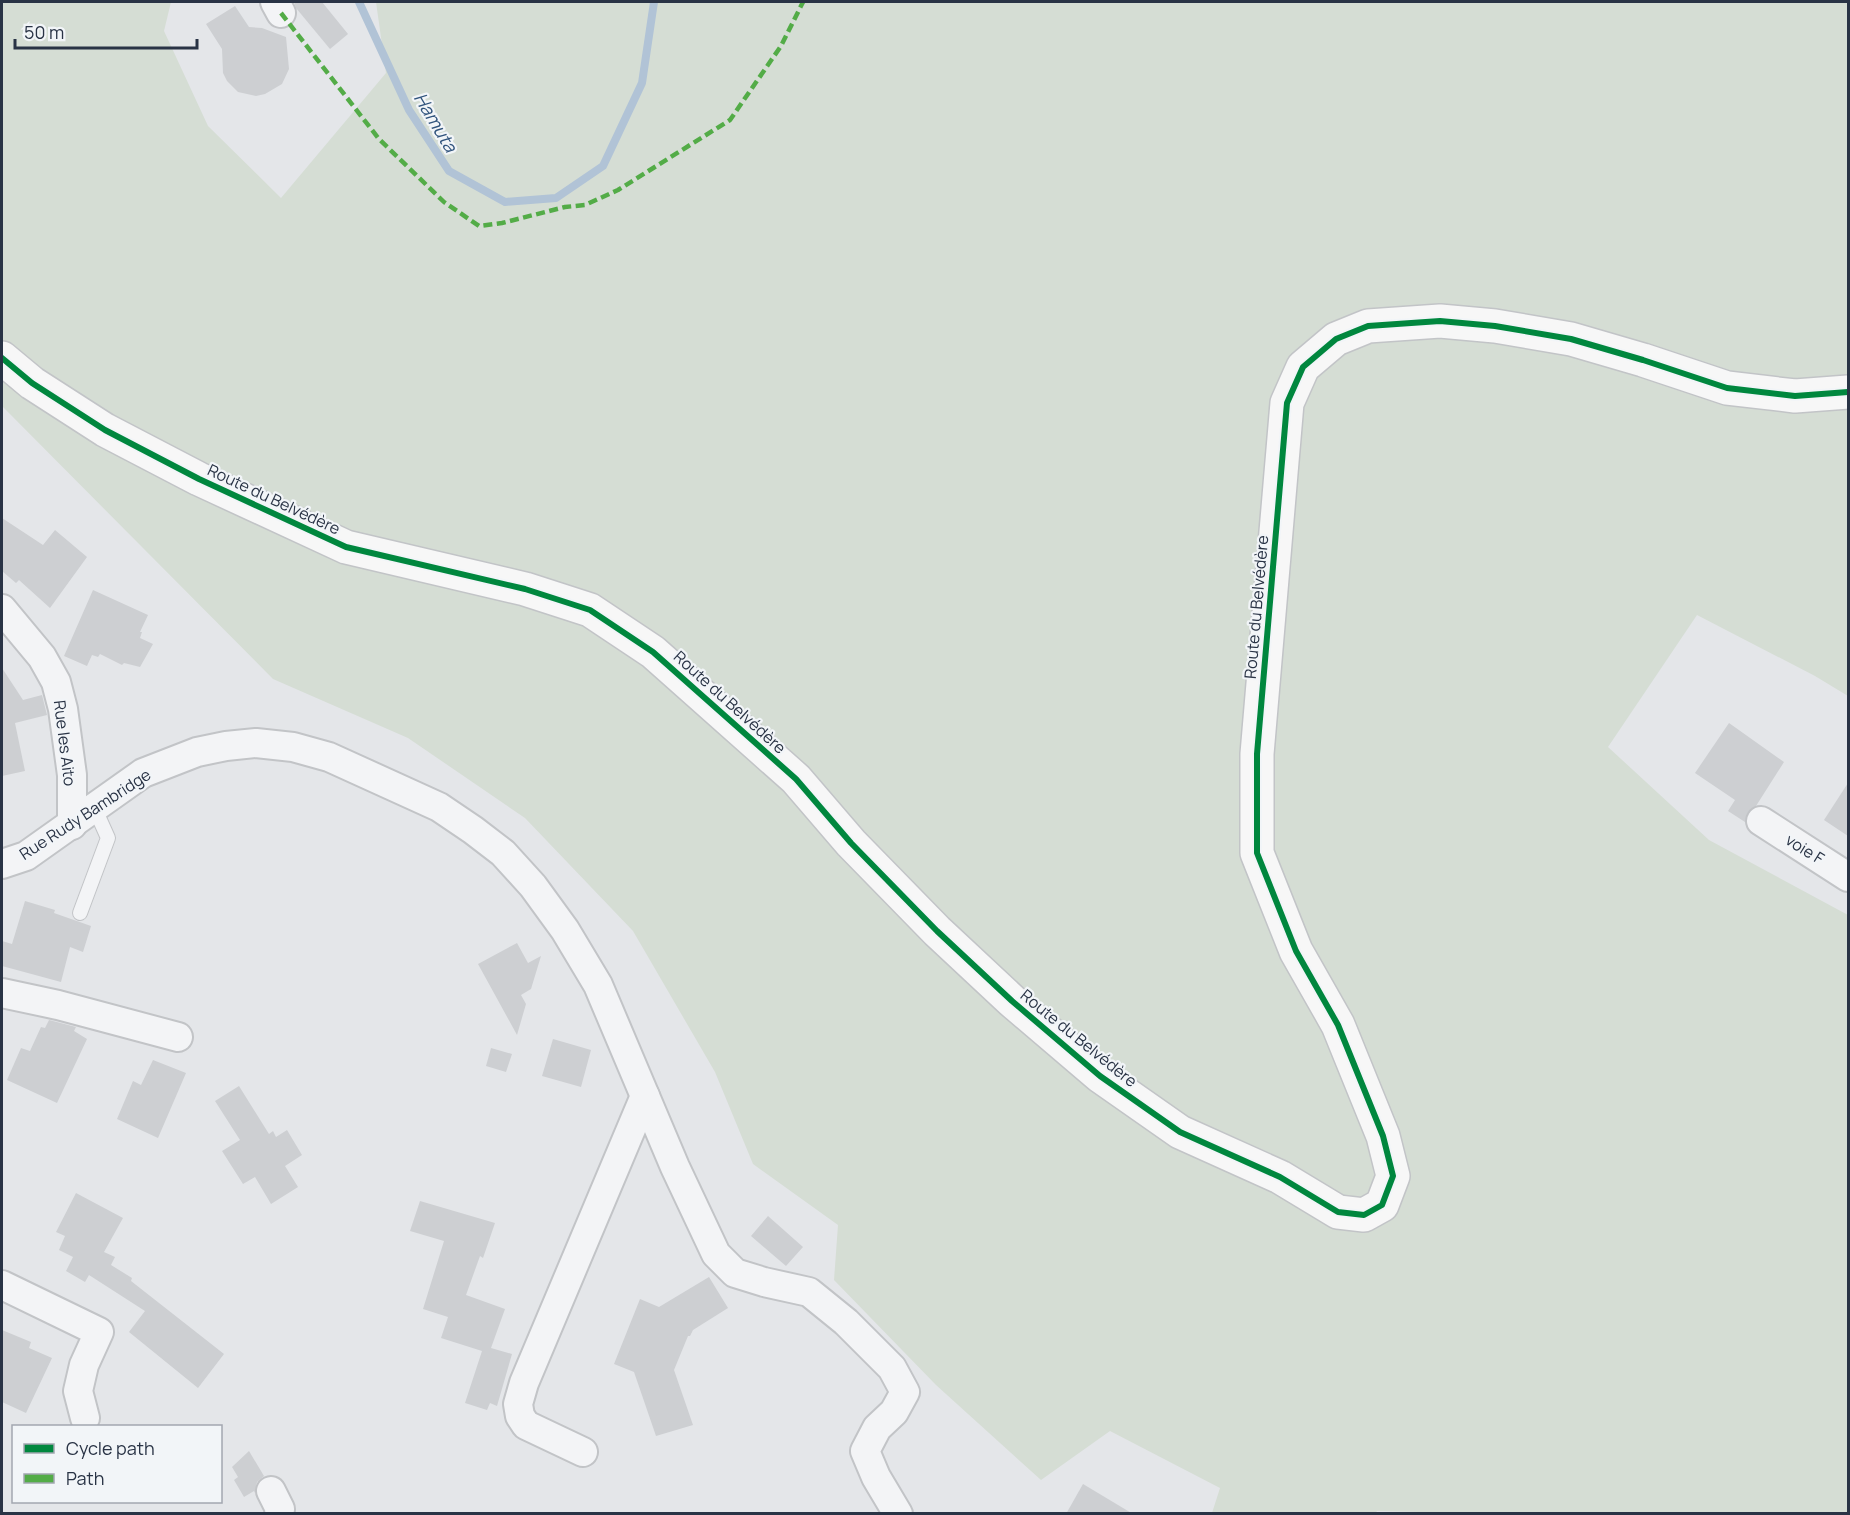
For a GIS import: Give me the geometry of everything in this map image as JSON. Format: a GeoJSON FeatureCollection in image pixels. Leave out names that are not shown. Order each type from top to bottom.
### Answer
{"type":"FeatureCollection","features":[{"type":"Feature","properties":{"kind":"street","name":"Route du Belvédère"},"geometry":{"type":"LineString","coordinates":[[2,358],[32,383],[105,430],[199,479],[346,547],[525,589],[590,610],[653,652],[796,779],[851,843],[937,931],[1012,1001],[1100,1076],[1180,1132],[1280,1177],[1338,1212],[1365,1215],[1382,1205],[1393,1176],[1383,1136],[1338,1024],[1296,951],[1257,853],[1257,754],[1287,403],[1304,367],[1336,339],[1368,327],[1440,321],[1495,326],[1571,339],[1644,360],[1727,388],[1795,396],[1848,392]]}},
{"type":"Feature","properties":{"kind":"street","name":"Rue les Aito"},"geometry":{"type":"LineString","coordinates":[[2,609],[42,657],[56,682],[63,709],[72,775],[83,817]]}},
{"type":"Feature","properties":{"kind":"street","name":"Rue Rudy Bambridge"},"geometry":{"type":"LineString","coordinates":[[2,864],[26,856],[143,773],[197,752],[256,743],[293,747],[329,757],[439,807],[503,853],[533,886],[565,930],[598,985],[679,1177],[716,1254],[735,1272],[764,1282],[808,1292],[846,1322],[892,1368],[904,1392],[894,1412],[876,1428],[865,1451],[876,1478],[898,1514]]}},
{"type":"Feature","properties":{"kind":"street","name":"voie F"},"geometry":{"type":"LineString","coordinates":[[1761,821],[1848,877]]}},
{"type":"Feature","properties":{"kind":"street"},"geometry":{"type":"LineString","coordinates":[[2,993],[58,1005],[178,1037]]}},
{"type":"Feature","properties":{"kind":"street"},"geometry":{"type":"LineString","coordinates":[[583,1452],[526,1425],[520,1416],[518,1404],[524,1383],[645,1096]]}},
{"type":"Feature","properties":{"kind":"street"},"geometry":{"type":"LineString","coordinates":[[2,1285],[99,1332],[84,1365],[78,1391],[85,1418]]}},
{"type":"Feature","properties":{"kind":"lane"},"geometry":{"type":"LineString","coordinates":[[80,913],[108,838],[83,817]]}},
{"type":"Feature","properties":{"kind":"shaded area"},"geometry":{"type":"Polygon","coordinates":[[[2,2],[171,2],[164,31],[208,126],[281,198],[386,73],[376,2],[1848,2],[1848,696],[1815,676],[1697,615],[1608,747],[1709,840],[1848,915],[1848,1513],[1504,1514],[1377,1511],[1375,1514],[1212,1513],[1220,1488],[1110,1431],[1041,1480],[936,1385],[834,1280],[838,1225],[753,1164],[715,1072],[633,931],[525,818],[408,738],[273,679],[2,406],[2,2]]]}},
{"type":"Feature","properties":{"kind":"building"},"geometry":{"type":"Polygon","coordinates":[[[294,2],[322,2],[348,34],[330,49],[296,8],[294,2]]]}},
{"type":"Feature","properties":{"kind":"building"},"geometry":{"type":"Polygon","coordinates":[[[235,6],[249,27],[262,28],[286,37],[289,69],[282,84],[265,94],[256,96],[238,92],[227,81],[223,73],[222,49],[206,24],[235,6]]]}},
{"type":"Feature","properties":{"kind":"building"},"geometry":{"type":"Polygon","coordinates":[[[2,518],[43,545],[55,530],[87,557],[50,608],[19,580],[16,583],[2,571],[2,518]]]}},
{"type":"Feature","properties":{"kind":"building"},"geometry":{"type":"Polygon","coordinates":[[[93,590],[148,615],[140,632],[142,632],[140,638],[153,644],[140,667],[124,663],[122,665],[100,654],[98,657],[92,655],[87,666],[64,656],[93,590]]]}},
{"type":"Feature","properties":{"kind":"building"},"geometry":{"type":"Polygon","coordinates":[[[2,668],[23,700],[42,695],[47,715],[15,723],[25,771],[2,776],[2,668]]]}},
{"type":"Feature","properties":{"kind":"building"},"geometry":{"type":"Polygon","coordinates":[[[1729,723],[1784,762],[1756,806],[1748,812],[1745,822],[1728,811],[1735,800],[1695,773],[1729,723]]]}},
{"type":"Feature","properties":{"kind":"building"},"geometry":{"type":"Polygon","coordinates":[[[1848,783],[1848,836],[1824,820],[1848,783]]]}},
{"type":"Feature","properties":{"kind":"building"},"geometry":{"type":"Polygon","coordinates":[[[25,901],[55,910],[54,913],[91,926],[83,952],[70,947],[61,982],[2,966],[2,941],[12,944],[25,901]]]}},
{"type":"Feature","properties":{"kind":"building"},"geometry":{"type":"Polygon","coordinates":[[[517,943],[528,963],[541,956],[531,989],[521,995],[526,1004],[517,1035],[478,964],[517,943]]]}},
{"type":"Feature","properties":{"kind":"building"},"geometry":{"type":"Polygon","coordinates":[[[49,1020],[76,1027],[74,1031],[87,1039],[57,1103],[7,1080],[21,1048],[30,1051],[41,1027],[45,1028],[49,1020]]]}},
{"type":"Feature","properties":{"kind":"building"},"geometry":{"type":"Polygon","coordinates":[[[553,1039],[591,1050],[581,1087],[542,1076],[553,1039]]]}},
{"type":"Feature","properties":{"kind":"building"},"geometry":{"type":"Polygon","coordinates":[[[491,1048],[512,1054],[506,1072],[486,1066],[491,1048]]]}},
{"type":"Feature","properties":{"kind":"building"},"geometry":{"type":"Polygon","coordinates":[[[153,1060],[186,1073],[158,1138],[117,1119],[133,1081],[141,1085],[153,1060]]]}},
{"type":"Feature","properties":{"kind":"building"},"geometry":{"type":"Polygon","coordinates":[[[239,1086],[269,1134],[273,1131],[276,1137],[287,1130],[302,1155],[285,1166],[298,1187],[271,1204],[255,1177],[243,1184],[222,1151],[240,1140],[215,1101],[239,1086]]]}},
{"type":"Feature","properties":{"kind":"building"},"geometry":{"type":"Polygon","coordinates":[[[76,1193],[123,1218],[104,1252],[115,1257],[111,1265],[132,1278],[131,1281],[224,1354],[198,1388],[129,1332],[145,1311],[89,1275],[85,1282],[66,1271],[73,1257],[59,1250],[65,1236],[56,1232],[76,1193]]]}},
{"type":"Feature","properties":{"kind":"building"},"geometry":{"type":"Polygon","coordinates":[[[420,1201],[495,1223],[483,1258],[480,1256],[466,1295],[505,1309],[491,1348],[512,1354],[497,1406],[490,1403],[487,1410],[465,1403],[482,1351],[441,1338],[448,1317],[423,1309],[444,1241],[410,1231],[420,1201]]]}},
{"type":"Feature","properties":{"kind":"building"},"geometry":{"type":"Polygon","coordinates":[[[768,1216],[803,1247],[786,1266],[751,1236],[768,1216]]]}},
{"type":"Feature","properties":{"kind":"building"},"geometry":{"type":"Polygon","coordinates":[[[709,1277],[728,1308],[693,1330],[688,1336],[674,1370],[693,1425],[656,1436],[634,1372],[614,1364],[640,1299],[659,1307],[709,1277]]]}},
{"type":"Feature","properties":{"kind":"building"},"geometry":{"type":"Polygon","coordinates":[[[2,1330],[31,1342],[29,1348],[52,1358],[26,1413],[2,1402],[2,1330]]]}},
{"type":"Feature","properties":{"kind":"building"},"geometry":{"type":"Polygon","coordinates":[[[249,1451],[264,1476],[257,1482],[255,1493],[254,1491],[244,1497],[234,1480],[238,1477],[232,1467],[249,1451]]]}},
{"type":"Feature","properties":{"kind":"building"},"geometry":{"type":"Polygon","coordinates":[[[1083,1484],[1133,1514],[1066,1514],[1083,1484]]]}},
{"type":"Feature","properties":{"kind":"waterway","name":"Hamuta"},"geometry":{"type":"LineString","coordinates":[[359,2],[409,110],[449,171],[505,202],[556,198],[603,166],[642,83],[654,2]]}},
{"type":"Feature","properties":{"kind":"marked path"},"geometry":{"type":"LineString","coordinates":[[281,13],[379,139],[444,202],[479,226],[502,223],[565,207],[585,205],[618,190],[730,120],[781,46],[803,2]]}},
{"type":"Feature","properties":{"kind":"cycle path"},"geometry":{"type":"LineString","coordinates":[[2,358],[32,383],[105,430],[199,479],[346,547],[525,589],[590,610],[653,652],[796,779],[851,843],[937,931],[1012,1001],[1100,1076],[1180,1132],[1280,1177],[1338,1212],[1364,1215],[1382,1205],[1393,1176],[1383,1136],[1338,1025],[1296,951],[1257,853],[1257,754],[1287,403],[1303,367],[1336,339],[1368,326],[1440,321],[1495,326],[1571,339],[1727,388],[1795,396],[1848,392]]}}]}
